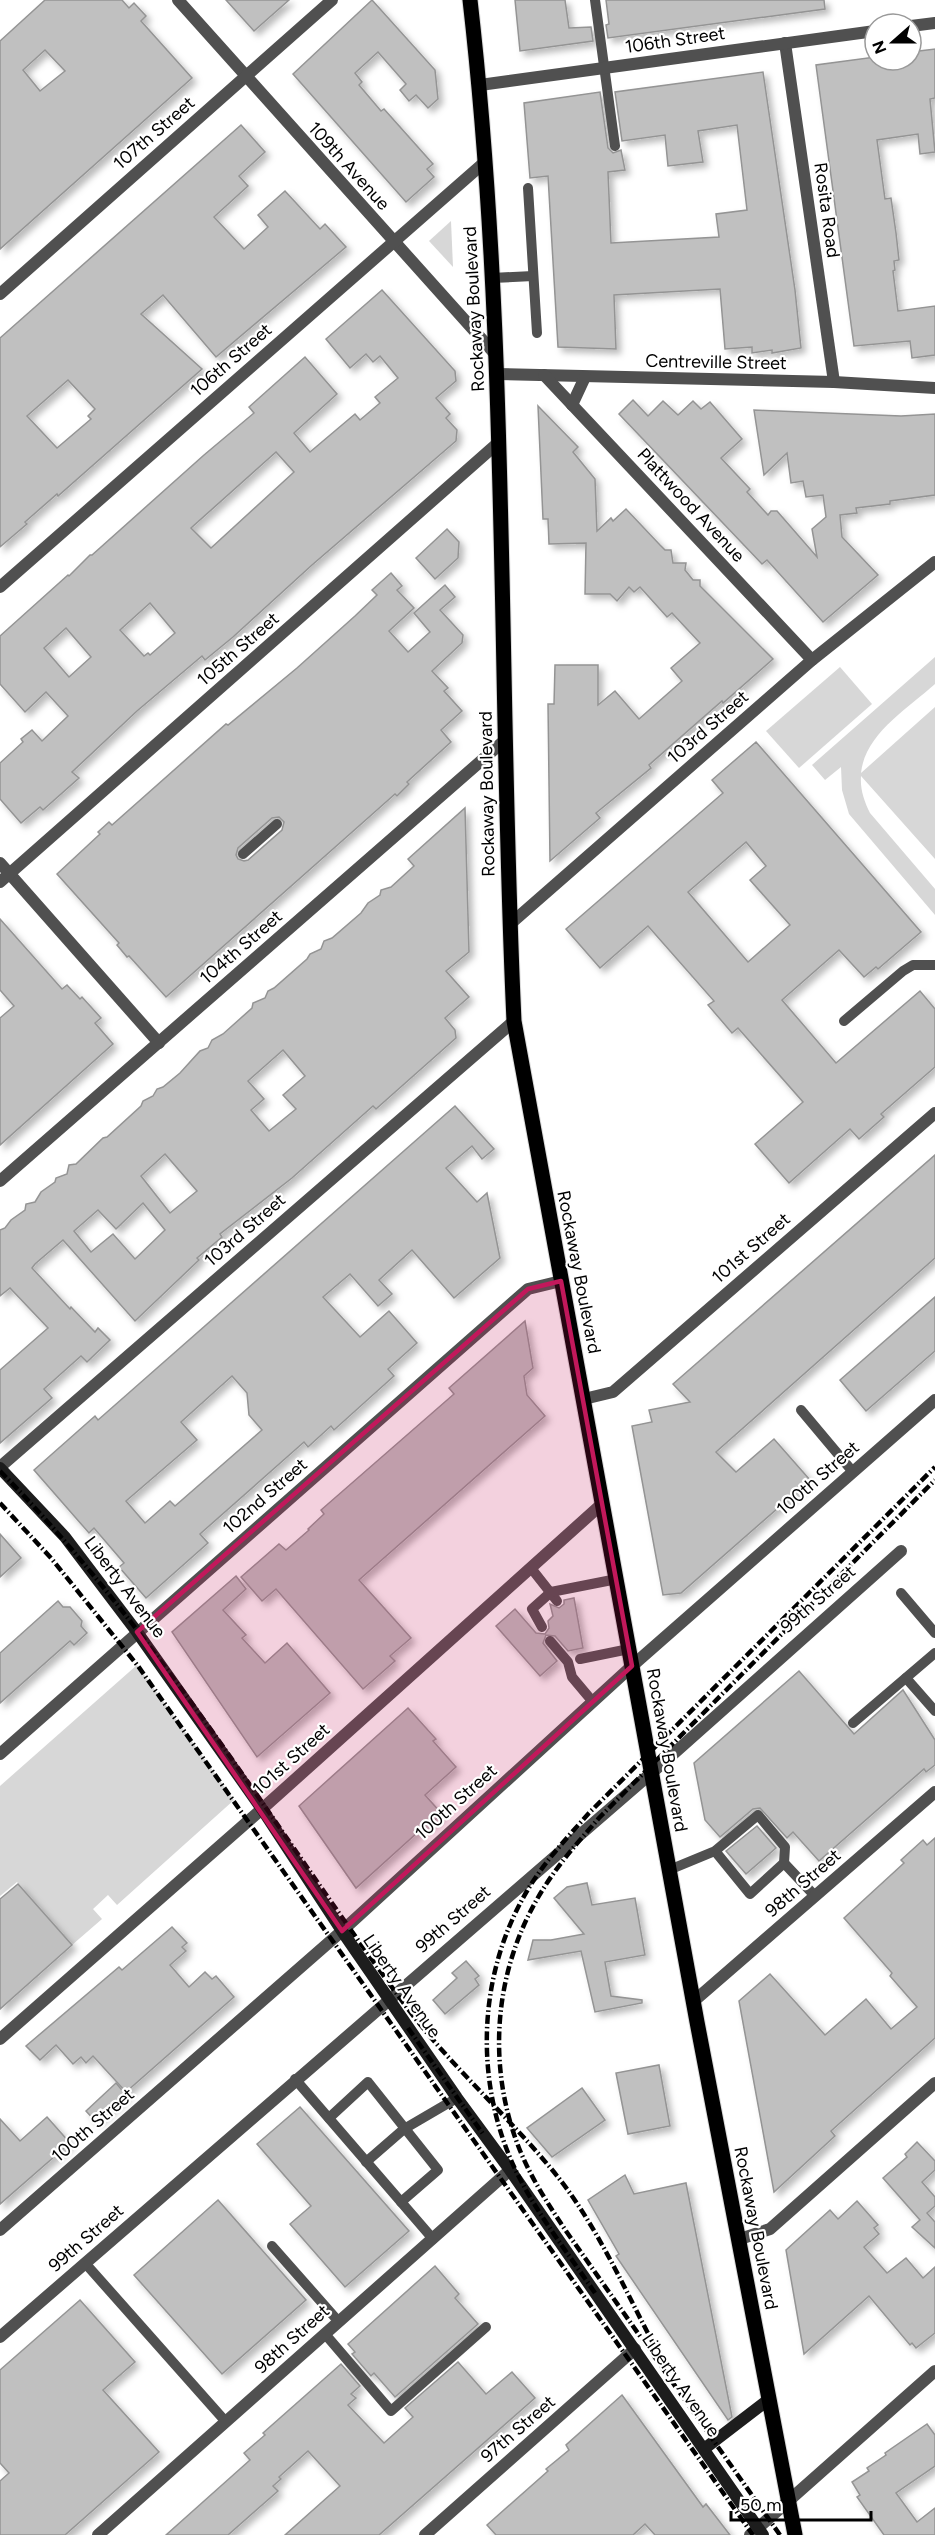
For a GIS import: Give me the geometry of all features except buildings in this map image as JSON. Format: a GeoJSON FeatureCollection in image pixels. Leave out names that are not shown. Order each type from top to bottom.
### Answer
{"type":"FeatureCollection","features":[{"type":"Feature","properties":{"kind":"main road","name":"Rockaway Boulevard"},"geometry":{"type":"LineString","coordinates":[[470,0],[486,161],[496,355],[509,925],[514,1021],[669,1870],[795,2535]]}},
{"type":"Feature","properties":{"kind":"street","name":"109th Avenue"},"geometry":{"type":"LineString","coordinates":[[178,0],[392,242],[496,355]]}},
{"type":"Feature","properties":{"kind":"street","name":"107th Street"},"geometry":{"type":"LineString","coordinates":[[0,294],[332,0]]}},
{"type":"Feature","properties":{"kind":"street","name":"106th Street"},"geometry":{"type":"LineString","coordinates":[[480,85],[863,33]]}},
{"type":"Feature","properties":{"kind":"street","name":"Rosita Road"},"geometry":{"type":"LineString","coordinates":[[785,43],[834,382]]}},
{"type":"Feature","properties":{"kind":"street","name":"106th Street"},"geometry":{"type":"LineString","coordinates":[[0,587],[486,161]]}},
{"type":"Feature","properties":{"kind":"street","name":"Centreville Street"},"geometry":{"type":"LineString","coordinates":[[496,374],[834,382],[935,388]]}},
{"type":"Feature","properties":{"kind":"street","name":"Plattwood Avenue"},"geometry":{"type":"LineString","coordinates":[[544,375],[812,660]]}},
{"type":"Feature","properties":{"kind":"street"},"geometry":{"type":"LineString","coordinates":[[572,405],[585,377]]}},
{"type":"Feature","properties":{"kind":"street","name":"105th Street"},"geometry":{"type":"LineString","coordinates":[[5,878],[499,442]]}},
{"type":"Feature","properties":{"kind":"street","name":"103rd Street"},"geometry":{"type":"LineString","coordinates":[[509,925],[812,660],[935,562]]}},
{"type":"Feature","properties":{"kind":"street","name":"104th Street"},"geometry":{"type":"LineString","coordinates":[[0,1181],[505,740]]}},
{"type":"Feature","properties":{"kind":"street"},"geometry":{"type":"LineString","coordinates":[[0,863],[5,878],[159,1043]]}},
{"type":"Feature","properties":{"kind":"street","name":"103rd Street"},"geometry":{"type":"LineString","coordinates":[[0,1468],[514,1021]]}},
{"type":"Feature","properties":{"kind":"street","name":"101st Street"},"geometry":{"type":"LineString","coordinates":[[584,1399],[613,1392],[935,1113]]}},
{"type":"Feature","properties":{"kind":"street","name":"102nd Street"},"geometry":{"type":"LineString","coordinates":[[0,1754],[528,1289],[561,1281]]}},
{"type":"Feature","properties":{"kind":"street","name":"100th Street"},"geometry":{"type":"LineString","coordinates":[[0,2230],[342,1931],[632,1666],[935,1400]]}},
{"type":"Feature","properties":{"kind":"street","name":"Liberty Avenue"},"geometry":{"type":"LineString","coordinates":[[0,1468],[65,1537],[137,1632],[262,1809],[342,1931],[635,2349],[757,2533]]}},
{"type":"Feature","properties":{"kind":"street","name":"101st Street"},"geometry":{"type":"LineString","coordinates":[[0,2039],[262,1809],[603,1503]]}},
{"type":"Feature","properties":{"kind":"street","name":"99th Street"},"geometry":{"type":"LineString","coordinates":[[0,2337],[670,1756],[901,1551]]}},
{"type":"Feature","properties":{"kind":"street","name":"98th Street"},"geometry":{"type":"LineString","coordinates":[[694,2001],[935,1792]]}},
{"type":"Feature","properties":{"kind":"street"},"geometry":{"type":"LineString","coordinates":[[740,2239],[770,2229],[935,2083]]}},
{"type":"Feature","properties":{"kind":"street","name":"98th Street"},"geometry":{"type":"LineString","coordinates":[[98,2535],[510,2170]]}},
{"type":"Feature","properties":{"kind":"street","name":"97th Street"},"geometry":{"type":"LineString","coordinates":[[424,2535],[635,2349]]}},
{"type":"Feature","properties":{"kind":"street"},"geometry":{"type":"LineString","coordinates":[[757,2533],[787,2502],[935,2371]]}},
{"type":"Feature","properties":{"kind":"street"},"geometry":{"type":"LineString","coordinates":[[704,2450],[768,2400]]}},
{"type":"Feature","properties":{"kind":"lane"},"geometry":{"type":"LineString","coordinates":[[595,0],[615,146]]}},
{"type":"Feature","properties":{"kind":"lane"},"geometry":{"type":"LineString","coordinates":[[528,188],[537,333]]}},
{"type":"Feature","properties":{"kind":"lane"},"geometry":{"type":"LineString","coordinates":[[492,278],[533,276]]}},
{"type":"Feature","properties":{"kind":"lane"},"geometry":{"type":"LineString","coordinates":[[243,854],[277,824]]}},
{"type":"Feature","properties":{"kind":"lane"},"geometry":{"type":"LineString","coordinates":[[844,1021],[903,971],[913,965],[935,965]]}},
{"type":"Feature","properties":{"kind":"lane"},"geometry":{"type":"LineString","coordinates":[[801,1410],[853,1472]]}},
{"type":"Feature","properties":{"kind":"lane"},"geometry":{"type":"LineString","coordinates":[[531,1568],[554,1596]]}},
{"type":"Feature","properties":{"kind":"lane"},"geometry":{"type":"LineString","coordinates":[[542,1627],[532,1609],[554,1596],[617,1579]]}},
{"type":"Feature","properties":{"kind":"lane"},"geometry":{"type":"LineString","coordinates":[[901,1593],[935,1633]]}},
{"type":"Feature","properties":{"kind":"lane"},"geometry":{"type":"LineString","coordinates":[[550,1641],[567,1656],[572,1677],[593,1702]]}},
{"type":"Feature","properties":{"kind":"lane"},"geometry":{"type":"LineString","coordinates":[[567,1656],[629,1649]]}},
{"type":"Feature","properties":{"kind":"lane"},"geometry":{"type":"LineString","coordinates":[[853,1723],[935,1653]]}},
{"type":"Feature","properties":{"kind":"lane"},"geometry":{"type":"LineString","coordinates":[[906,1678],[935,1711]]}},
{"type":"Feature","properties":{"kind":"lane"},"geometry":{"type":"LineString","coordinates":[[669,1870],[715,1851],[758,1815],[785,1847],[784,1863],[750,1894],[715,1851]]}},
{"type":"Feature","properties":{"kind":"lane"},"geometry":{"type":"LineString","coordinates":[[784,1863],[815,1896]]}},
{"type":"Feature","properties":{"kind":"lane"},"geometry":{"type":"LineString","coordinates":[[295,2079],[433,2239]]}},
{"type":"Feature","properties":{"kind":"lane"},"geometry":{"type":"LineString","coordinates":[[329,2118],[368,2082],[438,2170],[401,2202]]}},
{"type":"Feature","properties":{"kind":"lane"},"geometry":{"type":"LineString","coordinates":[[366,2162],[404,2128],[458,2098]]}},
{"type":"Feature","properties":{"kind":"lane"},"geometry":{"type":"LineString","coordinates":[[272,2246],[339,2322]]}},
{"type":"Feature","properties":{"kind":"lane"},"geometry":{"type":"LineString","coordinates":[[85,2263],[226,2422]]}},
{"type":"Feature","properties":{"kind":"lane"},"geometry":{"type":"LineString","coordinates":[[325,2334],[391,2411],[486,2327]]}},
{"type":"Feature","properties":{"kind":"highlighted area"},"geometry":{"type":"Polygon","coordinates":[[[561,1281],[632,1666],[342,1931],[137,1632],[528,1289],[561,1281]]]}},
{"type":"Feature","properties":{"kind":"shaded area"},"geometry":{"type":"Polygon","coordinates":[[[451,221],[453,267],[429,241],[451,221]]]}},
{"type":"Feature","properties":{"kind":"shaded area"},"geometry":{"type":"Polygon","coordinates":[[[935,657],[935,684],[879,734],[864,759],[861,773],[935,707],[935,859],[861,776],[861,781],[863,795],[870,813],[935,889],[935,915],[849,814],[842,790],[841,767],[825,780],[812,765],[935,657]]]}},
{"type":"Feature","properties":{"kind":"shaded area"},"geometry":{"type":"Polygon","coordinates":[[[840,667],[872,704],[799,768],[766,731],[840,667]]]}},
{"type":"Feature","properties":{"kind":"shaded area"},"geometry":{"type":"Polygon","coordinates":[[[137,1665],[234,1800],[117,1905],[108,1895],[93,1909],[102,1919],[72,1945],[17,1882],[0,1896],[0,1786],[137,1665]]]}},
{"type":"Feature","properties":{"kind":"railway"},"geometry":{"type":"LineString","coordinates":[[595,2293],[524,2187],[502,2137],[493,2102],[488,2066],[487,2030],[490,1994],[498,1958],[510,1924],[541,1870],[589,1813],[935,1467]]}},
{"type":"Feature","properties":{"kind":"railway"},"geometry":{"type":"LineString","coordinates":[[0,1471],[57,1532],[162,1663],[212,1730],[405,2005],[457,2067],[564,2185],[606,2252],[654,2345]]}},
{"type":"Feature","properties":{"kind":"railway"},"geometry":{"type":"LineString","coordinates":[[780,2535],[566,2231],[534,2180],[519,2148],[508,2115],[499,2047],[500,2014],[515,1948],[528,1916],[545,1886],[571,1851],[599,1818],[935,1480]]}},
{"type":"Feature","properties":{"kind":"railway"},"geometry":{"type":"LineString","coordinates":[[0,1503],[51,1558],[138,1666],[753,2535]]}},
{"type":"Feature","properties":{"kind":"railway"},"geometry":{"type":"LineString","coordinates":[[408,2028],[483,2134]]}}]}
